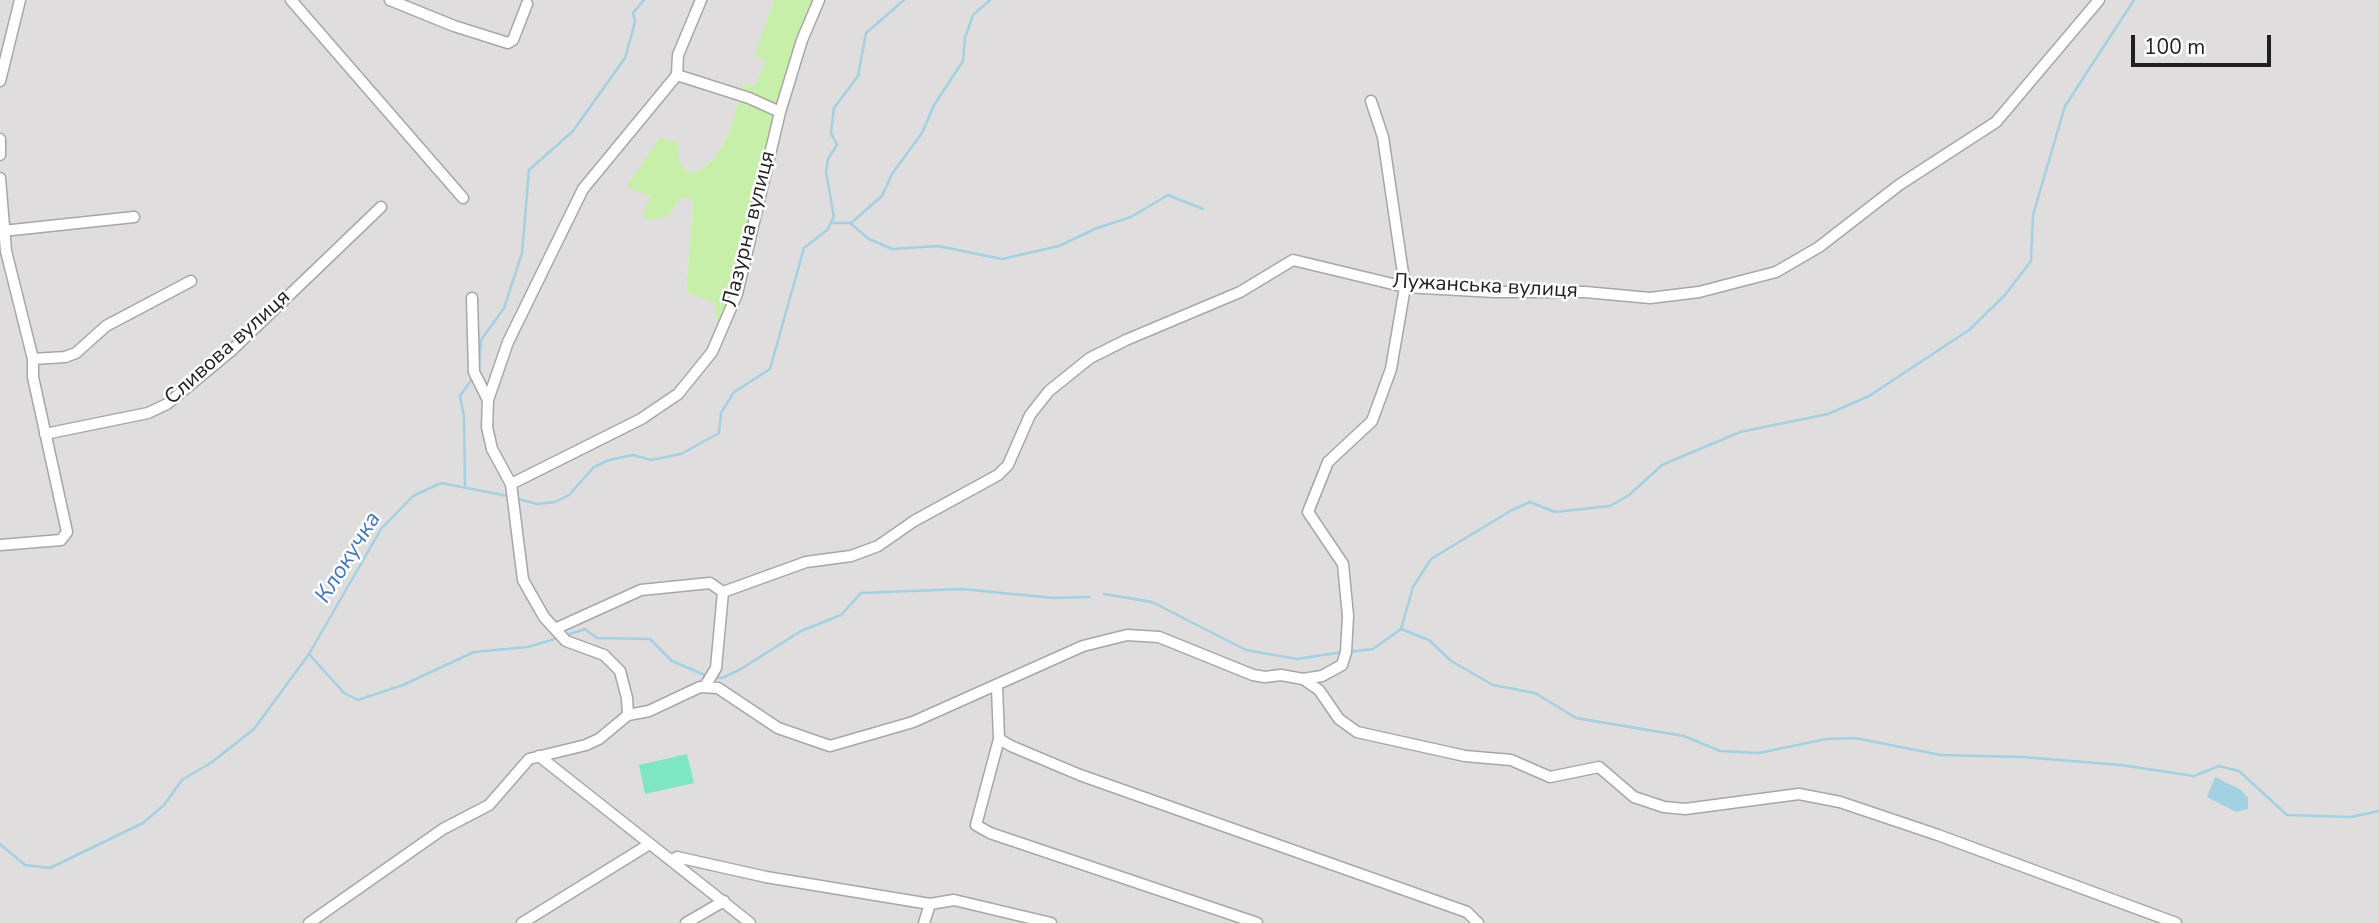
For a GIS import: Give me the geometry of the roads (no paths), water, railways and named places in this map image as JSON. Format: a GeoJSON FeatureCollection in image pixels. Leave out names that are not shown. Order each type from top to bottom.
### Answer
{"type":"FeatureCollection","features":[{"type":"Feature","properties":{"kind":"street"},"geometry":{"type":"LineString","coordinates":[[0,81],[20,0]]}},
{"type":"Feature","properties":{"kind":"street"},"geometry":{"type":"LineString","coordinates":[[291,0],[463,198]]}},
{"type":"Feature","properties":{"kind":"street"},"geometry":{"type":"LineString","coordinates":[[390,0],[454,26],[508,43],[513,40],[527,4]]}},
{"type":"Feature","properties":{"kind":"street"},"geometry":{"type":"LineString","coordinates":[[628,715],[621,671],[604,655],[560,634],[544,617],[523,580],[511,489],[492,449],[486,428],[488,400],[508,342],[583,189],[677,75],[678,55],[701,0]]}},
{"type":"Feature","properties":{"kind":"street","name":"Лазурна вулиця"},"geometry":{"type":"LineString","coordinates":[[511,489],[641,419],[678,394],[708,357],[737,294],[780,112],[802,40],[819,0]]}},
{"type":"Feature","properties":{"kind":"street","name":"Лужанська вулиця"},"geometry":{"type":"LineString","coordinates":[[723,593],[806,562],[851,556],[878,546],[914,521],[1002,472],[1035,408],[1060,381],[1090,358],[1240,292],[1293,260],[1405,287],[1495,292],[1586,292],[1650,298],[1699,292],[1776,272],[1819,247],[1899,185],[1996,121],[2099,0]]}},
{"type":"Feature","properties":{"kind":"street"},"geometry":{"type":"LineString","coordinates":[[677,75],[749,98],[780,112]]}},
{"type":"Feature","properties":{"kind":"street"},"geometry":{"type":"LineString","coordinates":[[708,683],[778,729],[830,746],[913,722],[997,687],[1083,646],[1128,635],[1159,637],[1253,675],[1303,679],[1322,676],[1342,666],[1346,652],[1348,616],[1343,564],[1308,512],[1328,462],[1372,421],[1391,369],[1405,287],[1382,137],[1371,101]]}},
{"type":"Feature","properties":{"kind":"street"},"geometry":{"type":"LineString","coordinates":[[0,139],[0,155]]}},
{"type":"Feature","properties":{"kind":"street"},"geometry":{"type":"LineString","coordinates":[[0,178],[3,231],[33,359],[33,377],[67,532],[61,540],[0,545]]}},
{"type":"Feature","properties":{"kind":"street","name":"Сливова вулиця"},"geometry":{"type":"LineString","coordinates":[[45,434],[148,413],[167,404],[231,351],[381,207]]}},
{"type":"Feature","properties":{"kind":"street"},"geometry":{"type":"LineString","coordinates":[[3,231],[134,217]]}},
{"type":"Feature","properties":{"kind":"street"},"geometry":{"type":"LineString","coordinates":[[33,359],[65,357],[76,353],[106,326],[191,281]]}},
{"type":"Feature","properties":{"kind":"street"},"geometry":{"type":"LineString","coordinates":[[472,298],[475,376],[488,400]]}},
{"type":"Feature","properties":{"kind":"street"},"geometry":{"type":"LineString","coordinates":[[309,923],[443,829],[489,805],[522,765],[539,756],[586,745],[599,739],[628,715],[649,711],[708,683],[716,668],[723,593],[710,583],[641,590],[560,634]]}},
{"type":"Feature","properties":{"kind":"street"},"geometry":{"type":"LineString","coordinates":[[1303,679],[1320,690],[1339,719],[1357,732],[1465,756],[1511,760],[1550,777],[1599,767],[1634,797],[1664,807],[1685,809],[1799,794],[1840,802],[1938,835],[2175,923]]}},
{"type":"Feature","properties":{"kind":"street"},"geometry":{"type":"LineString","coordinates":[[997,687],[999,739],[975,825],[990,833],[1237,920],[1257,923]]}},
{"type":"Feature","properties":{"kind":"street"},"geometry":{"type":"LineString","coordinates":[[999,739],[1080,775],[1467,912],[1478,923]]}},
{"type":"Feature","properties":{"kind":"street"},"geometry":{"type":"LineString","coordinates":[[539,756],[648,845],[672,860],[750,923]]}},
{"type":"Feature","properties":{"kind":"street"},"geometry":{"type":"LineString","coordinates":[[522,923],[648,845]]}},
{"type":"Feature","properties":{"kind":"street"},"geometry":{"type":"LineString","coordinates":[[672,860],[677,857],[766,877],[930,904],[954,900],[1051,923]]}},
{"type":"Feature","properties":{"kind":"street"},"geometry":{"type":"LineString","coordinates":[[686,923],[724,901]]}},
{"type":"Feature","properties":{"kind":"street"},"geometry":{"type":"LineString","coordinates":[[924,923],[930,904]]}},
{"type":"Feature","properties":{"kind":"water"},"geometry":{"type":"Polygon","coordinates":[[[2215,777],[2241,790],[2248,798],[2248,809],[2236,812],[2207,797],[2215,777]]]}},
{"type":"Feature","properties":{"kind":"waterway"},"geometry":{"type":"LineString","coordinates":[[479,368],[481,340],[504,308],[522,253],[529,170],[573,131],[625,58],[635,22],[633,13],[644,0]]}},
{"type":"Feature","properties":{"kind":"waterway","name":"Клокучка"},"geometry":{"type":"LineString","coordinates":[[515,498],[537,504],[555,502],[569,495],[594,467],[609,460],[633,455],[651,460],[681,454],[719,433],[721,413],[734,392],[770,369],[804,248],[827,230],[834,217],[826,172],[828,159],[837,145],[831,133],[834,108],[858,76],[866,33],[904,0]]}},
{"type":"Feature","properties":{"kind":"waterway"},"geometry":{"type":"LineString","coordinates":[[851,223],[882,196],[892,174],[922,133],[934,105],[963,61],[965,38],[973,15],[990,0]]}},
{"type":"Feature","properties":{"kind":"waterway"},"geometry":{"type":"LineString","coordinates":[[1349,652],[1373,649],[1401,629],[1413,587],[1431,559],[1512,510],[1530,502],[1555,512],[1610,506],[1629,495],[1662,465],[1740,432],[1828,414],[1869,396],[1969,330],[2005,295],[2031,261],[2033,215],[2065,106],[2134,0]]}},
{"type":"Feature","properties":{"kind":"waterway"},"geometry":{"type":"LineString","coordinates":[[832,223],[850,223],[869,239],[892,249],[938,246],[1002,259],[1059,246],[1097,228],[1131,217],[1168,195],[1203,209]]}},
{"type":"Feature","properties":{"kind":"waterway"},"geometry":{"type":"LineString","coordinates":[[465,485],[464,417],[460,396],[472,379]]}},
{"type":"Feature","properties":{"kind":"waterway","name":"Клокучка"},"geometry":{"type":"LineString","coordinates":[[0,844],[25,865],[50,868],[143,823],[164,805],[182,780],[212,762],[254,729],[309,654],[381,529],[413,496],[441,483],[508,496]]}},
{"type":"Feature","properties":{"kind":"waterway"},"geometry":{"type":"LineString","coordinates":[[714,677],[722,678],[741,669],[801,631],[841,615],[861,593],[962,589],[1053,598],[1090,597]]}},
{"type":"Feature","properties":{"kind":"waterway"},"geometry":{"type":"LineString","coordinates":[[1104,594],[1152,602],[1246,650],[1297,659],[1343,652]]}},
{"type":"Feature","properties":{"kind":"waterway"},"geometry":{"type":"LineString","coordinates":[[564,636],[585,629],[597,638],[650,639],[672,661],[707,676]]}},
{"type":"Feature","properties":{"kind":"waterway"},"geometry":{"type":"LineString","coordinates":[[1401,629],[1429,640],[1451,661],[1493,685],[1535,693],[1576,718],[1684,736],[1720,751],[1759,753],[1826,739],[1855,738],[1941,755],[2022,757],[2121,765],[2194,776],[2219,766],[2239,771],[2287,815],[2351,817],[2379,811]]}},
{"type":"Feature","properties":{"kind":"waterway"},"geometry":{"type":"LineString","coordinates":[[309,654],[344,693],[358,700],[403,685],[474,652],[528,647],[558,638]]}}]}
